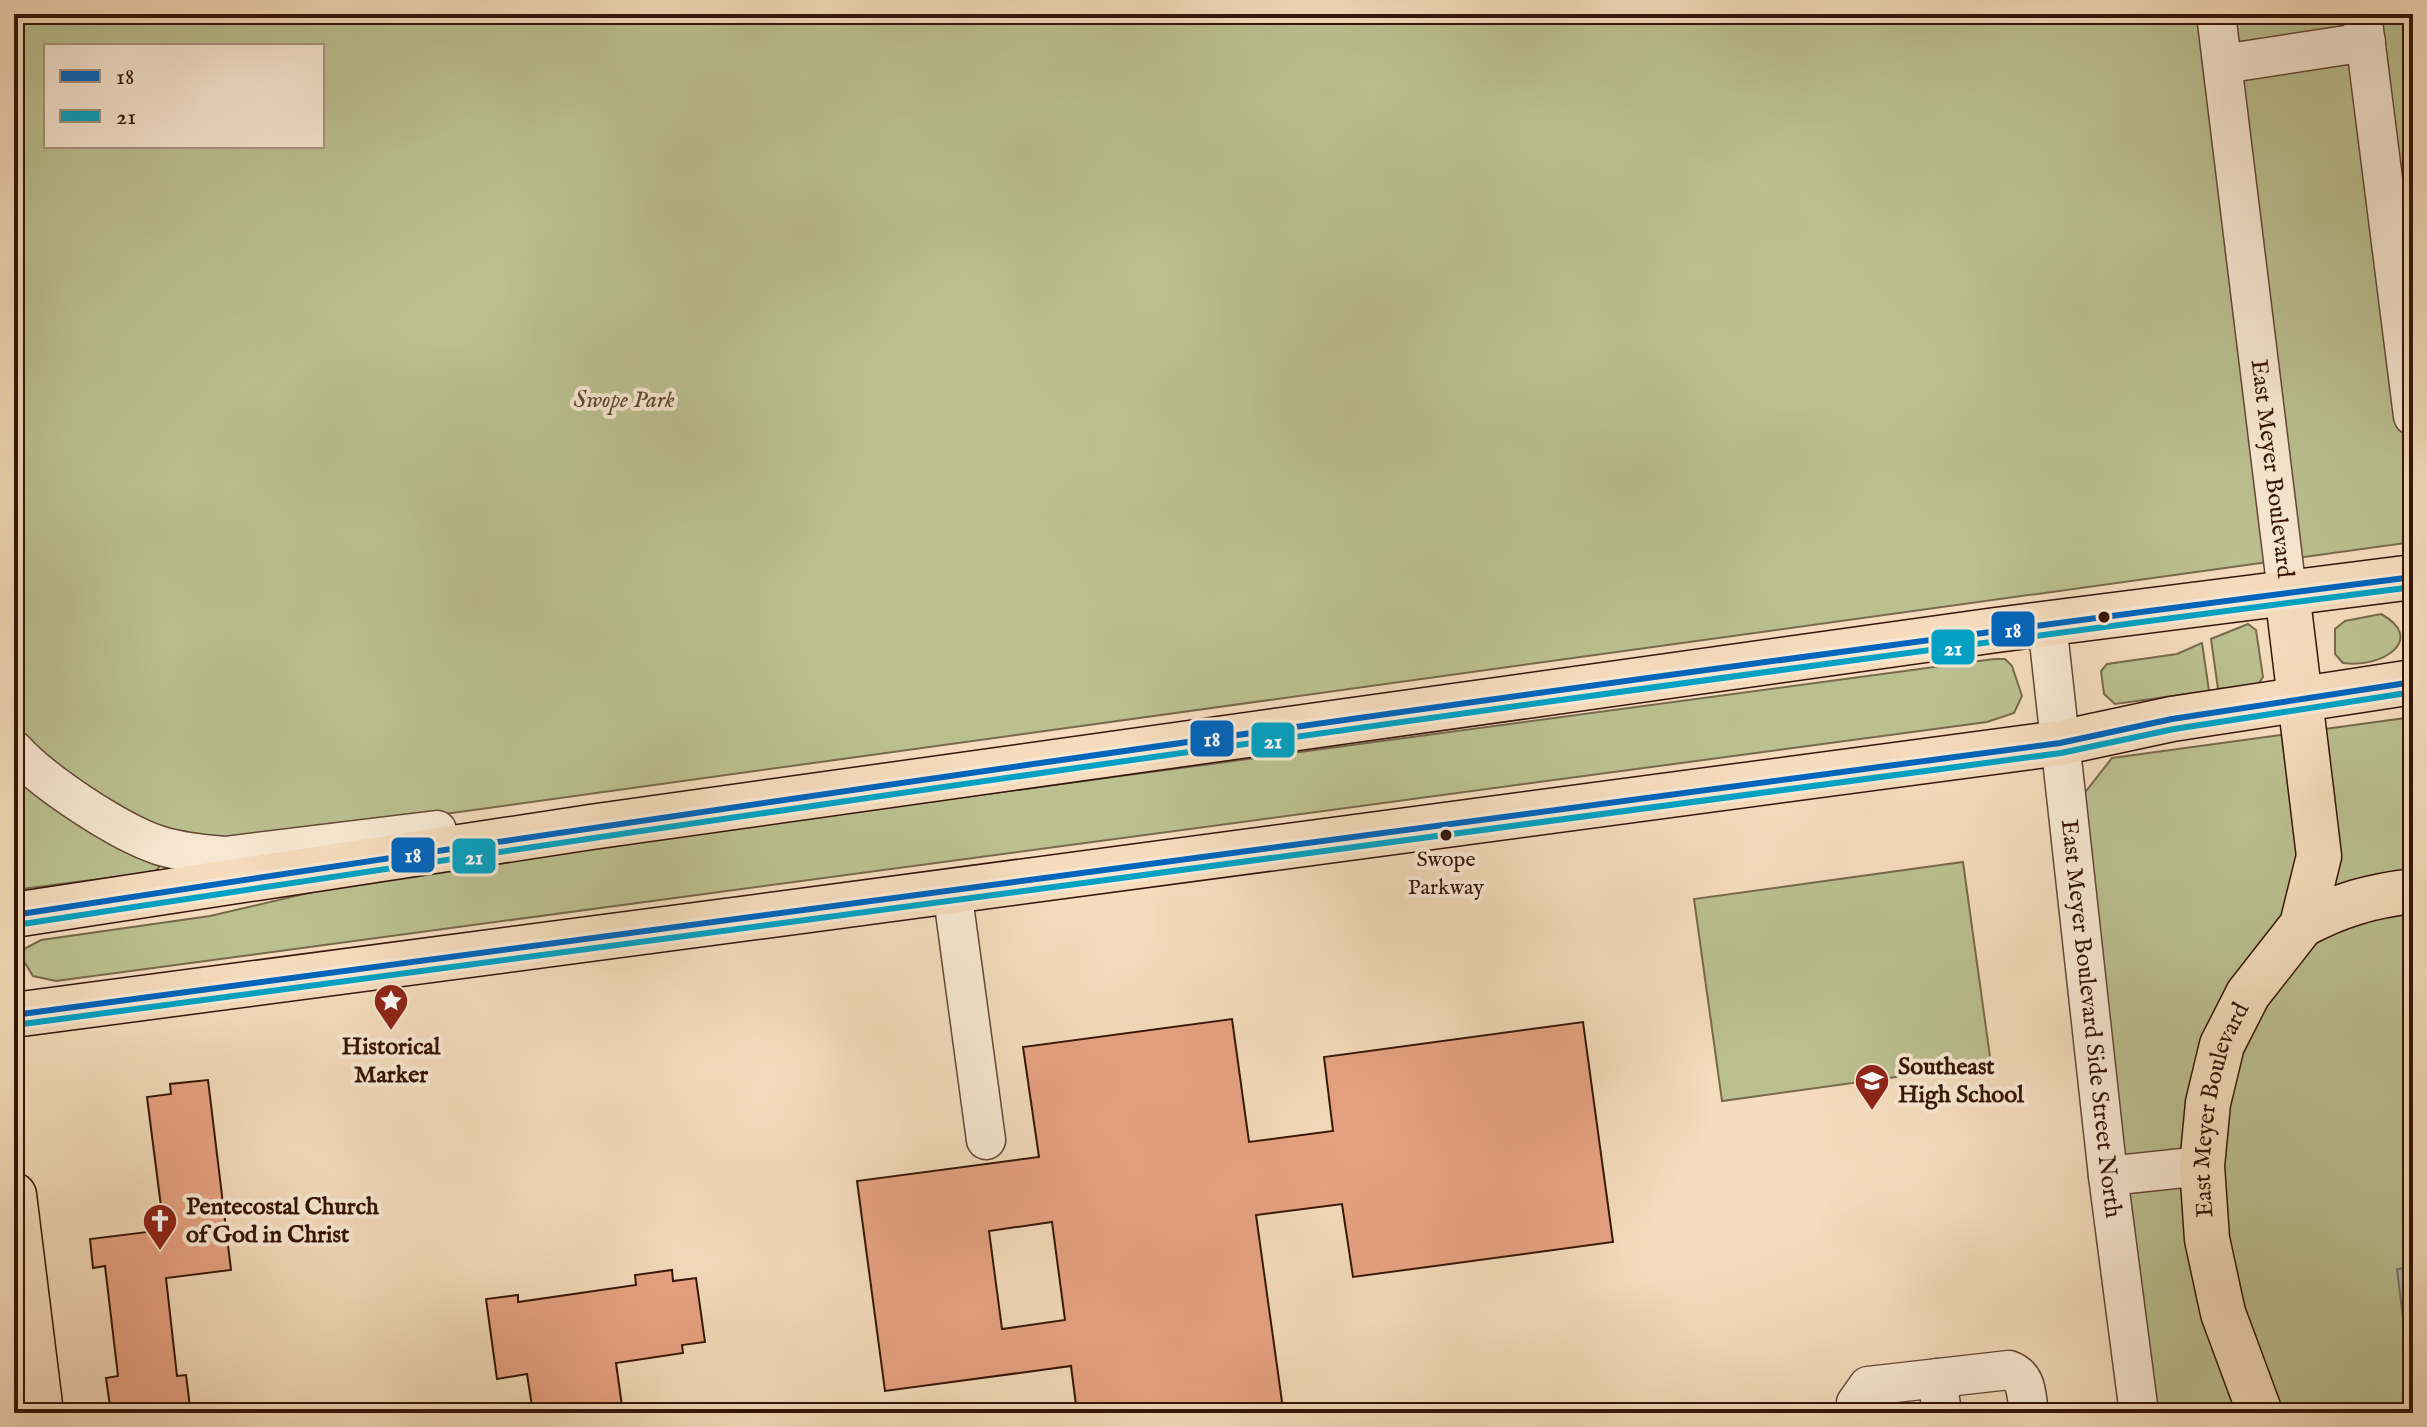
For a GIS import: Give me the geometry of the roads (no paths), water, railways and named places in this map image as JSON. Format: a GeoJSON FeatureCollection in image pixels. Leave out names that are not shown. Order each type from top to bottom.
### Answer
{"type":"FeatureCollection","features":[{"type":"Feature","properties":{"kind":"main road"},"geometry":{"type":"LineString","coordinates":[[14,915],[591,827],[2047,623],[2413,577]]}},
{"type":"Feature","properties":{"kind":"main road","name":"East Meyer Boulevard"},"geometry":{"type":"LineString","coordinates":[[2260,1413],[2223,1313],[2207,1239],[2202,1166],[2208,1103],[2222,1045],[2248,994],[2302,925],[2319,856],[2287,592]]}},
{"type":"Feature","properties":{"kind":"main road"},"geometry":{"type":"LineString","coordinates":[[14,1015],[952,890],[1250,854],[2060,743],[2301,697],[2413,682]]}},
{"type":"Feature","properties":{"kind":"main road"},"geometry":{"type":"LineString","coordinates":[[2302,925],[2337,906],[2371,896],[2413,891]]}},
{"type":"Feature","properties":{"kind":"main road"},"geometry":{"type":"LineString","coordinates":[[14,1195],[41,1413]]}},
{"type":"Feature","properties":{"kind":"street","name":"East Meyer Boulevard"},"geometry":{"type":"LineString","coordinates":[[2216,14],[2287,592]]}},
{"type":"Feature","properties":{"kind":"street"},"geometry":{"type":"LineString","coordinates":[[2223,64],[2364,28],[2413,416]]}},
{"type":"Feature","properties":{"kind":"street","name":"East Meyer Boulevard Side Street North"},"geometry":{"type":"LineString","coordinates":[[2047,623],[2108,1176],[2139,1413]]}},
{"type":"Feature","properties":{"kind":"street"},"geometry":{"type":"LineString","coordinates":[[14,750],[40,775],[132,832],[157,844],[193,853],[225,856],[485,826],[591,827]]}},
{"type":"Feature","properties":{"kind":"street"},"geometry":{"type":"LineString","coordinates":[[952,890],[986,1140]]}},
{"type":"Feature","properties":{"kind":"street"},"geometry":{"type":"LineString","coordinates":[[2108,1176],[2202,1166]]}},
{"type":"Feature","properties":{"kind":"street"},"geometry":{"type":"LineString","coordinates":[[1858,1413],[1856,1403],[1868,1386],[1940,1396],[2009,1370],[2019,1373],[2024,1383],[2029,1413]]}},
{"type":"Feature","properties":{"kind":"water"},"geometry":{"type":"Polygon","coordinates":[[[2413,1267],[2413,1400],[2397,1269],[2413,1267]]]}},
{"type":"Feature","properties":{"kind":"place","name":"Swope Parkway"},"geometry":{"type":"Point","coordinates":[1446,835]}},
{"type":"Feature","properties":{"kind":"place","name":"Historical Marker"},"geometry":{"type":"Point","coordinates":[391,1032]}},
{"type":"Feature","properties":{"kind":"place","name":"Southeast High School"},"geometry":{"type":"Point","coordinates":[1872,1112]}},
{"type":"Feature","properties":{"kind":"place","name":"Pentecostal Church of God in Christ"},"geometry":{"type":"Point","coordinates":[160,1252]}},
{"type":"Feature","properties":{"kind":"park label","name":"Swope Park"},"geometry":{"type":"Point","coordinates":[624,400]}}]}
